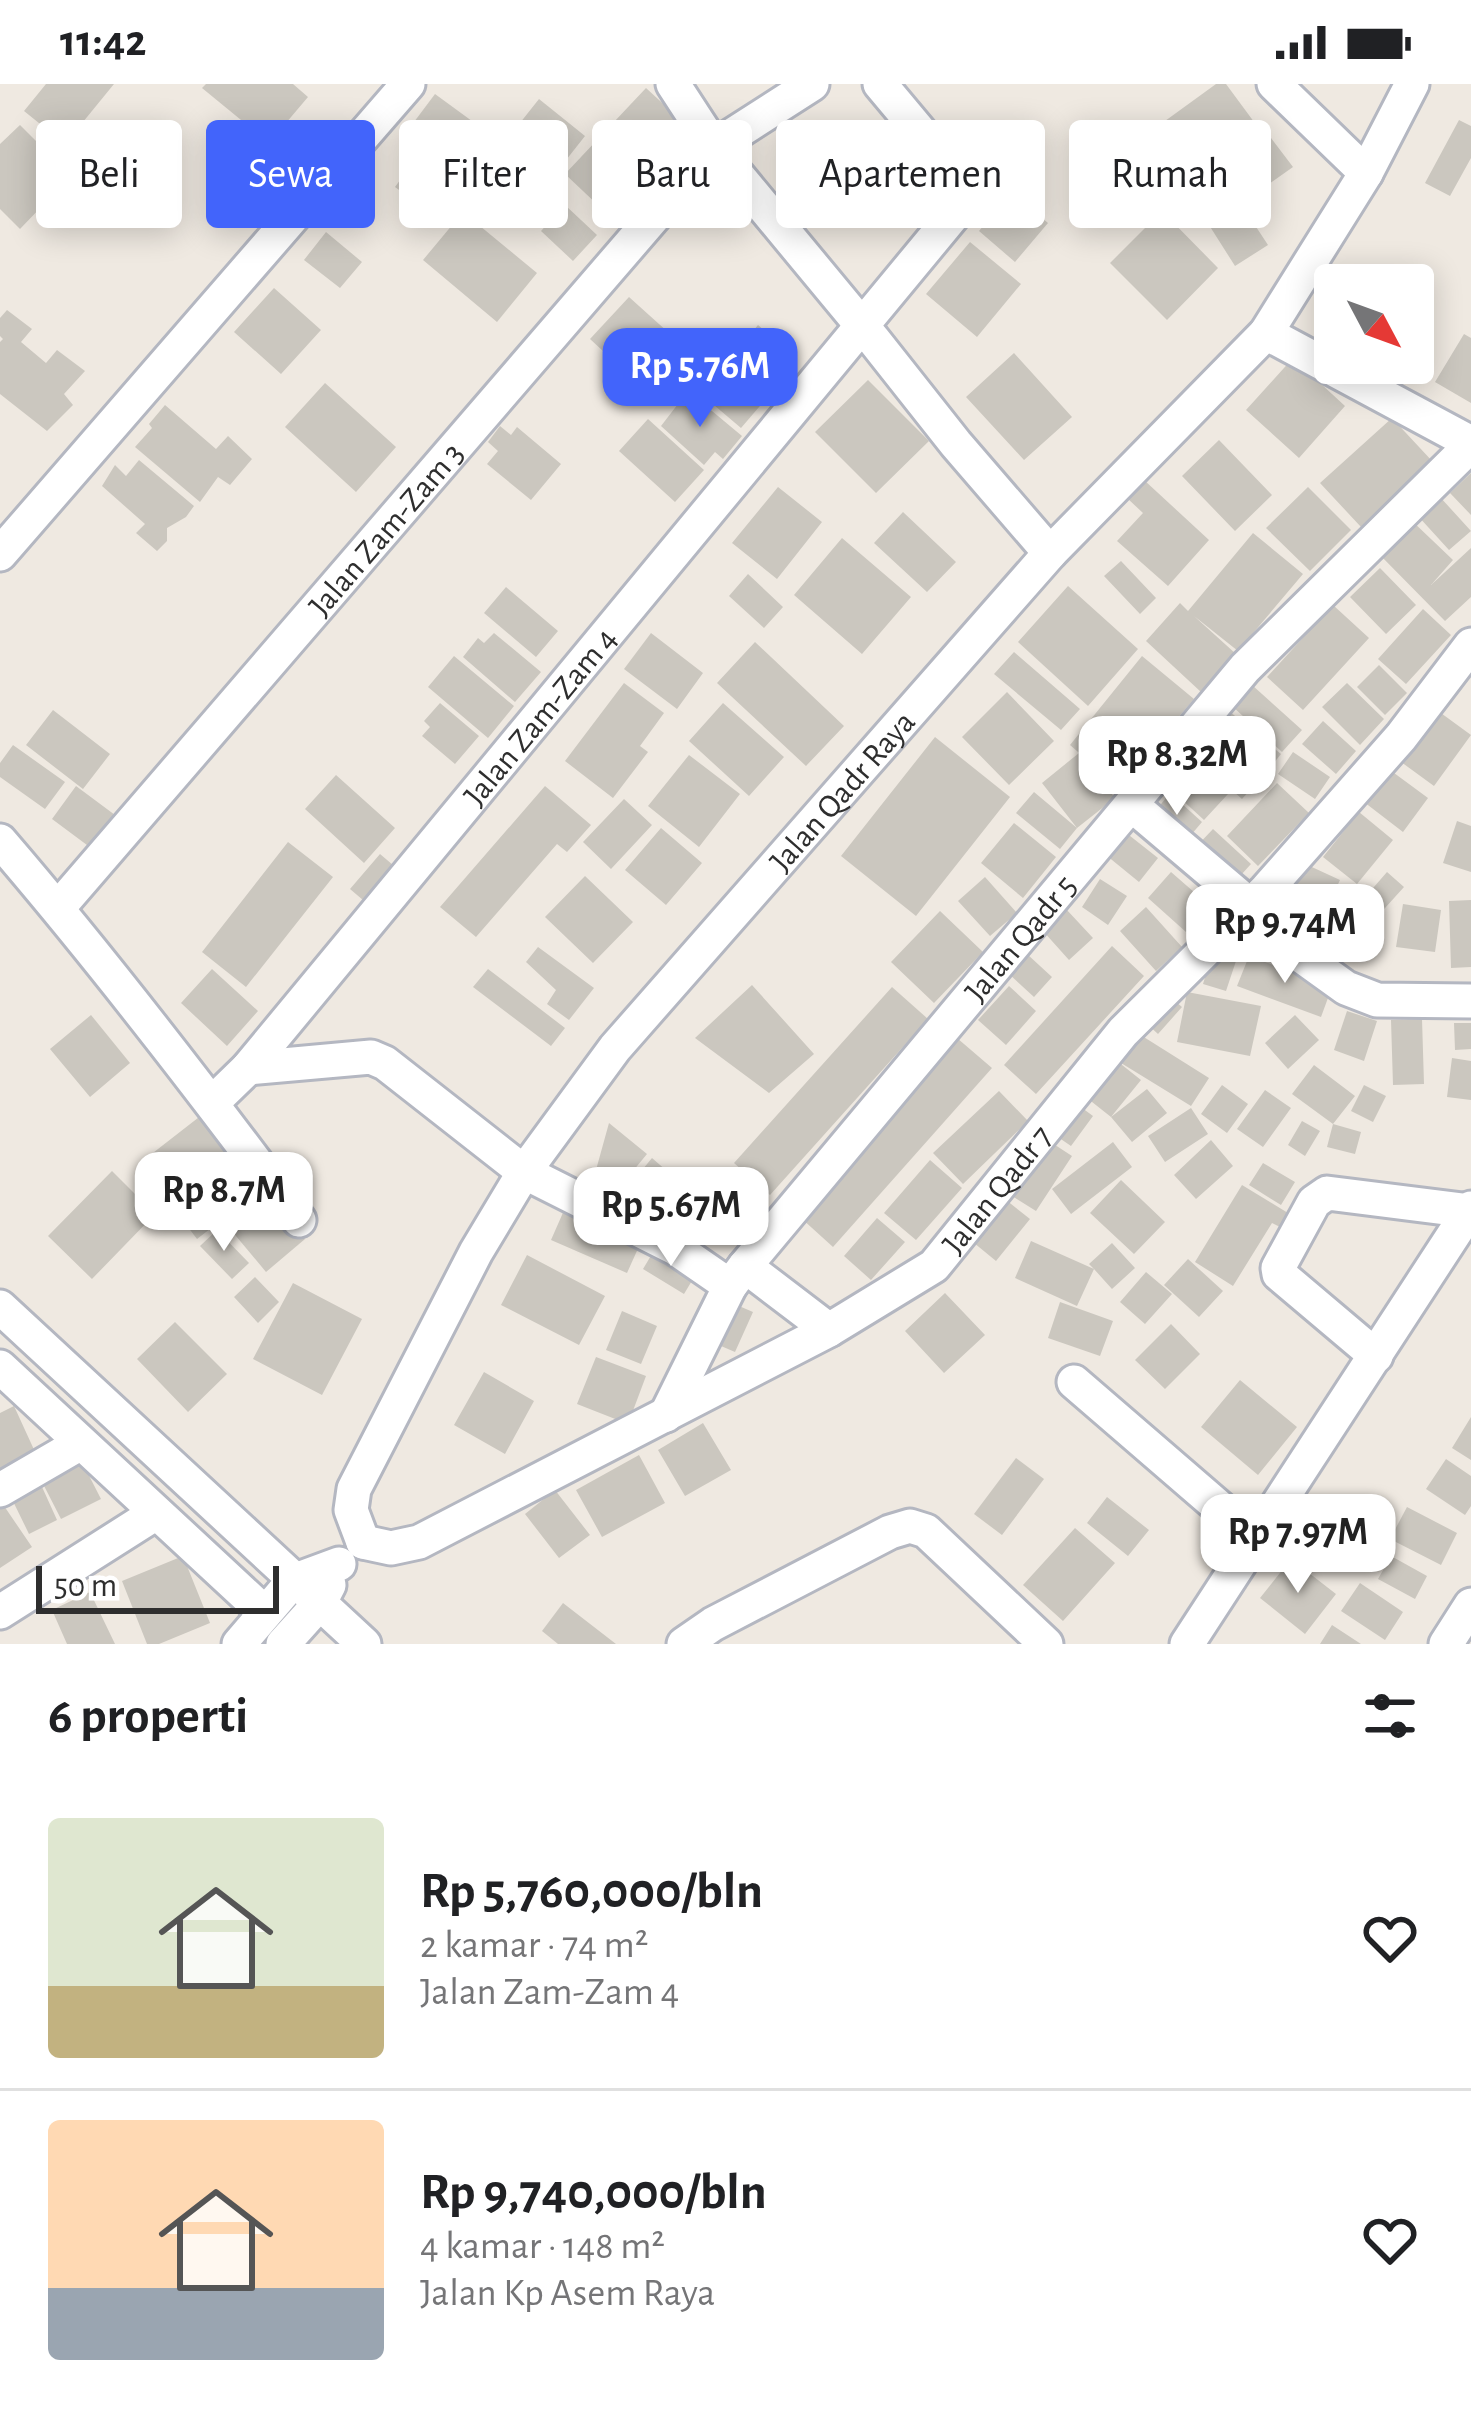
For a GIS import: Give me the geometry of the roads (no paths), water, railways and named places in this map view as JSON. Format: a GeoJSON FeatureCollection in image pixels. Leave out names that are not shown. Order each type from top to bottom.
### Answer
{"type":"FeatureCollection","features":[{"type":"Feature","properties":{"kind":"street"},"geometry":{"type":"LineString","coordinates":[[0,554],[408,84]]}},
{"type":"Feature","properties":{"kind":"street"},"geometry":{"type":"LineString","coordinates":[[673,84],[696,120]]}},
{"type":"Feature","properties":{"kind":"street","name":"Jalan Zam-Zam 3"},"geometry":{"type":"LineString","coordinates":[[752,123],[812,84]]}},
{"type":"Feature","properties":{"kind":"street","name":"Jalan Zam-Zam 4"},"geometry":{"type":"LineString","coordinates":[[212,1103],[248,1068],[960,207],[962,182],[880,84]]}},
{"type":"Feature","properties":{"kind":"street"},"geometry":{"type":"LineString","coordinates":[[1274,84],[1366,172]]}},
{"type":"Feature","properties":{"kind":"street","name":"Jalan Qadr Raya"},"geometry":{"type":"LineString","coordinates":[[351,1553],[354,1489],[476,1252],[524,1172],[615,1048],[1050,554],[1266,333],[1366,172],[1412,84]]}},
{"type":"Feature","properties":{"kind":"street"},"geometry":{"type":"LineString","coordinates":[[752,193],[1050,554]]}},
{"type":"Feature","properties":{"kind":"street","name":"Jalan Zam-Zam 3"},"geometry":{"type":"LineString","coordinates":[[58,908],[644,228]]}},
{"type":"Feature","properties":{"kind":"street"},"geometry":{"type":"LineString","coordinates":[[1266,333],[1471,444]]}},
{"type":"Feature","properties":{"kind":"street","name":"Jalan Qadr 5"},"geometry":{"type":"LineString","coordinates":[[666,1415],[737,1276],[1245,668],[1471,444]]}},
{"type":"Feature","properties":{"kind":"street","name":"Jalan Qadr 7"},"geometry":{"type":"LineString","coordinates":[[293,1581],[351,1553],[419,1542],[829,1330],[934,1266],[1124,1033],[1259,898],[1401,737],[1471,645]]}},
{"type":"Feature","properties":{"kind":"street"},"geometry":{"type":"LineString","coordinates":[[1133,806],[1259,898],[1289,947],[1346,988],[1378,1000],[1471,1001]]}},
{"type":"Feature","properties":{"kind":"street"},"geometry":{"type":"LineString","coordinates":[[0,841],[212,1103],[298,1220]]}},
{"type":"Feature","properties":{"kind":"street"},"geometry":{"type":"LineString","coordinates":[[248,1068],[371,1057],[385,1063],[524,1172],[737,1276],[829,1330]]}},
{"type":"Feature","properties":{"kind":"street"},"geometry":{"type":"LineString","coordinates":[[1187,1644],[1257,1540],[1376,1356],[1470,1210],[1327,1193],[1314,1202],[1279,1274],[1376,1356]]}},
{"type":"Feature","properties":{"kind":"street"},"geometry":{"type":"LineString","coordinates":[[0,1306],[364,1644]]}},
{"type":"Feature","properties":{"kind":"street"},"geometry":{"type":"LineString","coordinates":[[0,1367],[284,1634]]}},
{"type":"Feature","properties":{"kind":"street"},"geometry":{"type":"LineString","coordinates":[[1074,1382],[1257,1540]]}},
{"type":"Feature","properties":{"kind":"street"},"geometry":{"type":"LineString","coordinates":[[0,1490],[81,1443]]}},
{"type":"Feature","properties":{"kind":"street"},"geometry":{"type":"LineString","coordinates":[[0,1612],[156,1513]]}},
{"type":"Feature","properties":{"kind":"street"},"geometry":{"type":"LineString","coordinates":[[684,1644],[723,1634],[890,1532],[910,1526],[926,1531],[1046,1644]]}},
{"type":"Feature","properties":{"kind":"street"},"geometry":{"type":"LineString","coordinates":[[238,1644],[284,1634],[319,1604],[351,1553]]}},
{"type":"Feature","properties":{"kind":"street"},"geometry":{"type":"LineString","coordinates":[[284,1634],[293,1581]]}},
{"type":"Feature","properties":{"kind":"street"},"geometry":{"type":"LineString","coordinates":[[1446,1644],[1470,1607]]}}]}
